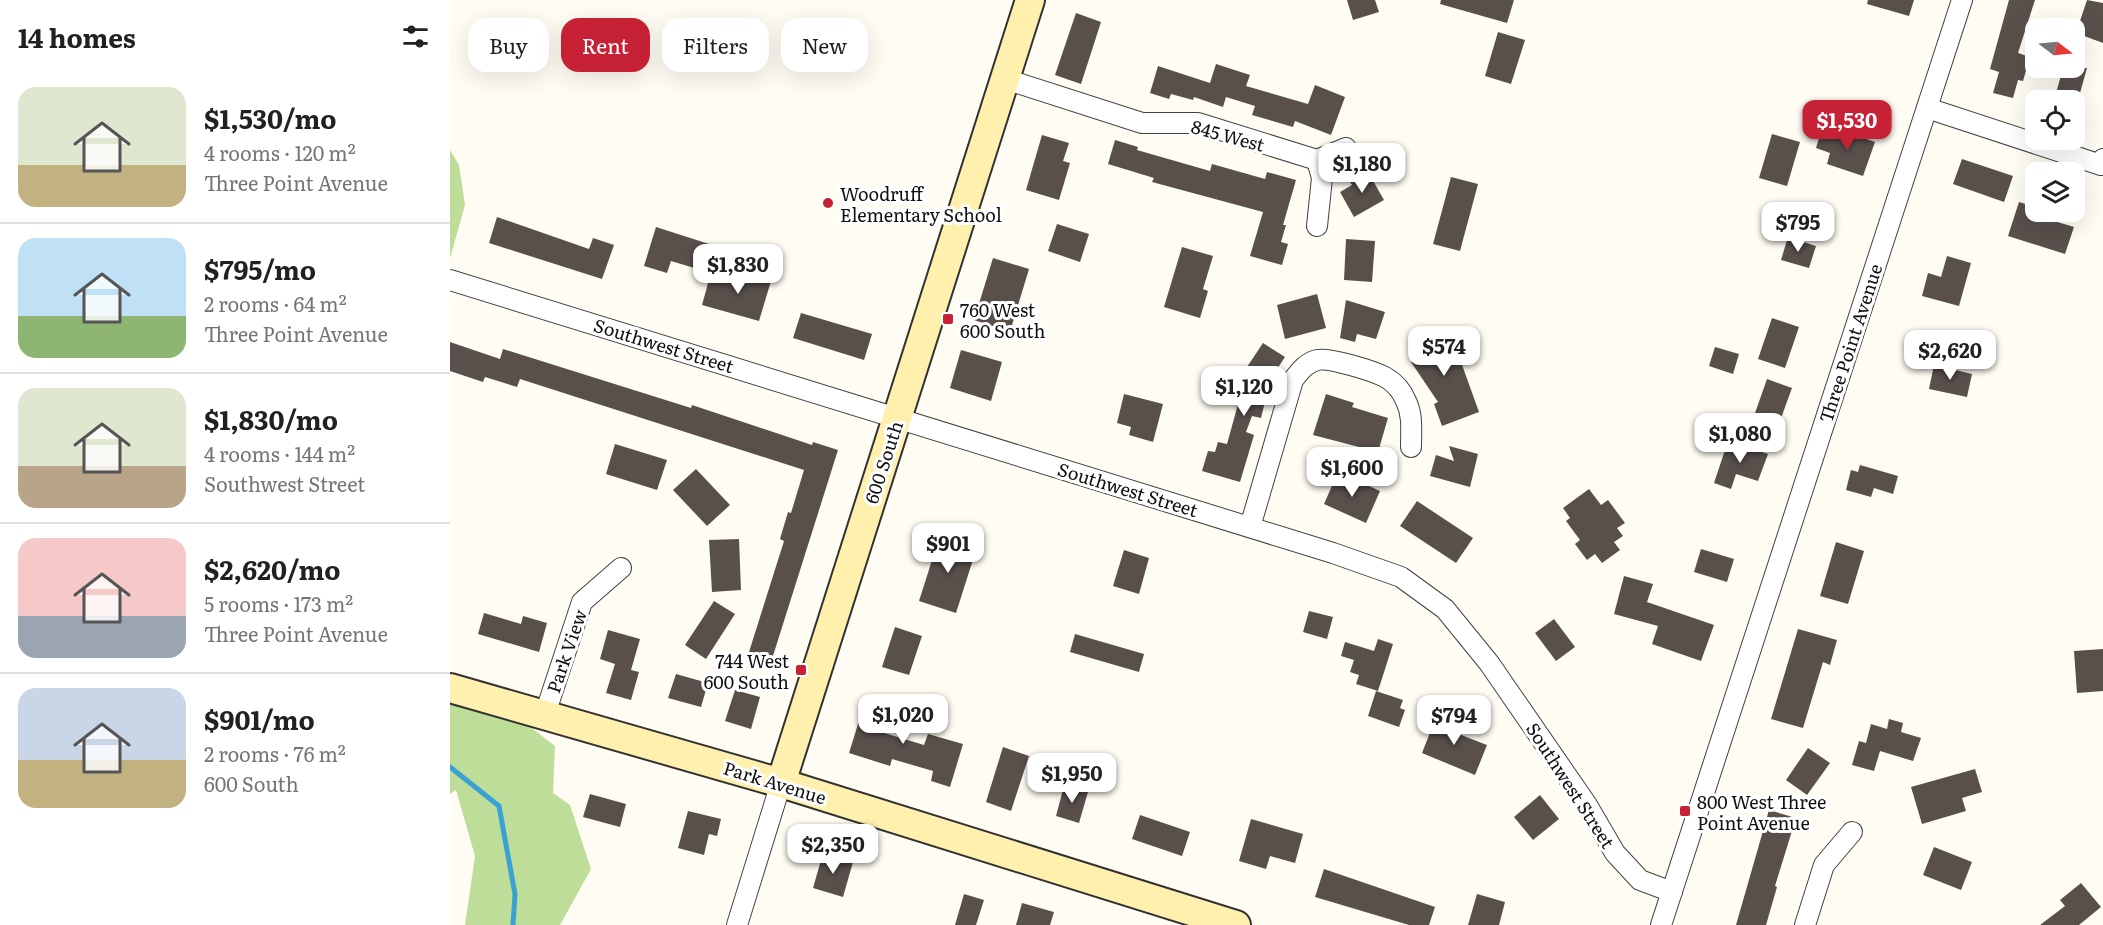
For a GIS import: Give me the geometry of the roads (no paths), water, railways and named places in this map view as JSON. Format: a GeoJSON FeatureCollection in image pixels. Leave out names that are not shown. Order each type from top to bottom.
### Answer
{"type":"FeatureCollection","features":[{"type":"Feature","properties":{"kind":"street","name":"600 South"},"geometry":{"type":"LineString","coordinates":[[737,925],[1030,0]]}},
{"type":"Feature","properties":{"kind":"street","name":"Three Point Avenue"},"geometry":{"type":"LineString","coordinates":[[1661,925],[1962,0]]}},
{"type":"Feature","properties":{"kind":"street","name":"845 West"},"geometry":{"type":"LineString","coordinates":[[1005,79],[1142,123],[1198,123],[1317,160]]}},
{"type":"Feature","properties":{"kind":"street"},"geometry":{"type":"LineString","coordinates":[[1926,108],[2101,165],[2103,159]]}},
{"type":"Feature","properties":{"kind":"street"},"geometry":{"type":"LineString","coordinates":[[1317,226],[1322,178],[1317,160],[1346,148]]}},
{"type":"Feature","properties":{"kind":"street","name":"Southwest Street"},"geometry":{"type":"LineString","coordinates":[[450,280],[898,417],[1250,527],[1401,577],[1445,609],[1496,672],[1587,805],[1615,853],[1640,880],[1672,891]]}},
{"type":"Feature","properties":{"kind":"street"},"geometry":{"type":"LineString","coordinates":[[1250,527],[1293,380],[1304,367],[1319,359],[1334,361],[1383,376],[1395,384],[1407,401],[1412,421],[1411,447]]}},
{"type":"Feature","properties":{"kind":"street","name":"Park View"},"geometry":{"type":"LineString","coordinates":[[545,714],[582,602],[621,568]]}},
{"type":"Feature","properties":{"kind":"street","name":"Park Avenue"},"geometry":{"type":"LineString","coordinates":[[450,688],[781,783],[1236,925]]}},
{"type":"Feature","properties":{"kind":"street"},"geometry":{"type":"LineString","coordinates":[[1805,925],[1824,865],[1852,832]]}},
{"type":"Feature","properties":{"kind":"waterway"},"geometry":{"type":"LineString","coordinates":[[450,767],[499,806],[515,894],[513,925]]}},
{"type":"Feature","properties":{"kind":"place","name":"Woodruff Elementary School"},"geometry":{"type":"Point","coordinates":[828,203]}},
{"type":"Feature","properties":{"kind":"place","name":"760 West 600 South"},"geometry":{"type":"Point","coordinates":[948,319]}},
{"type":"Feature","properties":{"kind":"place","name":"744 West 600 South"},"geometry":{"type":"Point","coordinates":[801,670]}},
{"type":"Feature","properties":{"kind":"place","name":"800 West Three Point Avenue"},"geometry":{"type":"Point","coordinates":[1685,811]}}]}
